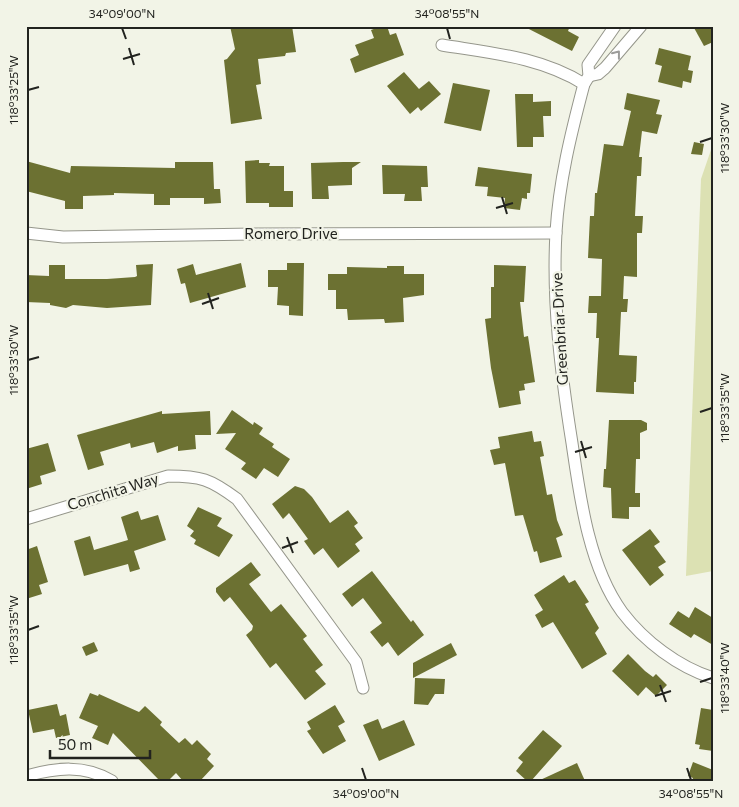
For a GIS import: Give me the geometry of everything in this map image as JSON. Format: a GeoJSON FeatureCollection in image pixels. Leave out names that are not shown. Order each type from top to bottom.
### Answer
{"type":"FeatureCollection","features":[{"type":"Feature","properties":{"kind":"street","name":"Greenbriar Drive"},"geometry":{"type":"LineString","coordinates":[[615,26],[588,65],[586,80],[566,153],[556,232],[559,360],[578,485],[596,562],[622,612],[656,650],[713,678]]}},
{"type":"Feature","properties":{"kind":"street"},"geometry":{"type":"LineString","coordinates":[[442,46],[529,60],[586,80],[605,68],[640,26]]}},
{"type":"Feature","properties":{"kind":"street","name":"Romero Drive"},"geometry":{"type":"LineString","coordinates":[[26,234],[63,237],[556,232]]}},
{"type":"Feature","properties":{"kind":"street","name":"Conchita Way"},"geometry":{"type":"LineString","coordinates":[[26,519],[168,476],[191,476],[213,482],[237,499],[348,650],[356,662],[363,688]]}},
{"type":"Feature","properties":{"kind":"street"},"geometry":{"type":"LineString","coordinates":[[26,776],[48,770],[75,768],[98,772],[112,781]]}},
{"type":"Feature","properties":{"kind":"green space"},"geometry":{"type":"Polygon","coordinates":[[[713,144],[713,571],[686,576],[701,179],[713,144]]]}},
{"type":"Feature","properties":{"kind":"building"},"geometry":{"type":"Polygon","coordinates":[[[230,26],[292,26],[296,52],[286,53],[285,56],[258,59],[261,84],[256,85],[262,119],[231,124],[224,60],[235,49],[230,26]]]}},
{"type":"Feature","properties":{"kind":"building"},"geometry":{"type":"Polygon","coordinates":[[[387,26],[390,35],[396,33],[404,55],[355,73],[350,59],[359,55],[355,45],[374,38],[371,30],[387,26]]]}},
{"type":"Feature","properties":{"kind":"building"},"geometry":{"type":"Polygon","coordinates":[[[523,26],[570,26],[568,31],[579,37],[572,51],[523,26]]]}},
{"type":"Feature","properties":{"kind":"building"},"geometry":{"type":"Polygon","coordinates":[[[693,26],[713,26],[713,42],[704,46],[693,26]]]}},
{"type":"Feature","properties":{"kind":"building"},"geometry":{"type":"Polygon","coordinates":[[[659,48],[691,56],[688,70],[693,71],[691,83],[683,81],[682,88],[658,82],[662,66],[655,64],[659,48]]]}},
{"type":"Feature","properties":{"kind":"building"},"geometry":{"type":"Polygon","coordinates":[[[404,72],[419,89],[429,81],[441,94],[421,111],[418,107],[410,114],[387,86],[404,72]]]}},
{"type":"Feature","properties":{"kind":"building"},"geometry":{"type":"Polygon","coordinates":[[[453,83],[490,90],[481,131],[444,123],[453,83]]]}},
{"type":"Feature","properties":{"kind":"building"},"geometry":{"type":"Polygon","coordinates":[[[627,93],[660,100],[656,114],[662,115],[657,134],[642,131],[639,157],[642,157],[641,176],[637,176],[635,216],[643,216],[642,233],[637,233],[637,277],[624,276],[623,299],[628,299],[627,312],[621,312],[619,355],[637,356],[634,394],[596,392],[599,338],[596,338],[597,313],[588,313],[589,296],[601,296],[602,259],[588,258],[590,216],[594,216],[595,193],[597,193],[604,144],[623,146],[631,111],[624,109],[627,93]]]}},
{"type":"Feature","properties":{"kind":"building"},"geometry":{"type":"Polygon","coordinates":[[[515,94],[533,94],[533,102],[551,101],[551,116],[543,116],[544,137],[533,137],[533,147],[517,147],[515,94]]]}},
{"type":"Feature","properties":{"kind":"building"},"geometry":{"type":"Polygon","coordinates":[[[694,142],[704,144],[702,155],[691,154],[694,142]]]}},
{"type":"Feature","properties":{"kind":"building"},"geometry":{"type":"Polygon","coordinates":[[[259,160],[259,163],[270,163],[269,166],[284,166],[284,191],[293,191],[293,207],[269,207],[269,203],[246,203],[245,161],[259,160]]]}},
{"type":"Feature","properties":{"kind":"building"},"geometry":{"type":"Polygon","coordinates":[[[26,161],[70,173],[71,166],[175,168],[175,162],[213,162],[214,189],[220,189],[221,203],[204,204],[204,198],[170,198],[170,205],[154,205],[154,194],[114,193],[114,195],[83,196],[83,209],[65,209],[65,201],[26,191],[26,161]]]}},
{"type":"Feature","properties":{"kind":"building"},"geometry":{"type":"Polygon","coordinates":[[[361,162],[352,168],[352,185],[328,186],[329,199],[312,199],[311,163],[361,162]]]}},
{"type":"Feature","properties":{"kind":"building"},"geometry":{"type":"Polygon","coordinates":[[[382,165],[427,166],[428,187],[421,187],[422,201],[404,201],[405,194],[383,194],[382,165]]]}},
{"type":"Feature","properties":{"kind":"building"},"geometry":{"type":"Polygon","coordinates":[[[478,167],[532,174],[530,193],[527,193],[527,199],[522,198],[520,210],[504,208],[505,198],[487,196],[488,187],[475,186],[478,167]]]}},
{"type":"Feature","properties":{"kind":"building"},"geometry":{"type":"Polygon","coordinates":[[[241,263],[246,287],[190,303],[185,283],[181,284],[177,269],[193,264],[196,275],[241,263]]]}},
{"type":"Feature","properties":{"kind":"building"},"geometry":{"type":"Polygon","coordinates":[[[287,263],[304,263],[303,316],[289,315],[289,306],[277,305],[278,287],[268,287],[268,270],[287,270],[287,263]]]}},
{"type":"Feature","properties":{"kind":"building"},"geometry":{"type":"Polygon","coordinates":[[[153,264],[151,305],[107,308],[73,305],[66,308],[50,305],[50,303],[26,302],[26,275],[49,276],[49,265],[65,265],[65,279],[107,279],[135,277],[137,276],[136,265],[153,264]]]}},
{"type":"Feature","properties":{"kind":"building"},"geometry":{"type":"Polygon","coordinates":[[[494,265],[526,266],[524,302],[520,302],[524,337],[528,336],[535,382],[524,384],[525,390],[519,391],[521,404],[499,408],[491,368],[485,319],[491,318],[491,287],[494,287],[494,265]]]}},
{"type":"Feature","properties":{"kind":"building"},"geometry":{"type":"Polygon","coordinates":[[[387,266],[404,266],[404,274],[424,274],[424,295],[403,298],[404,322],[385,323],[384,319],[348,320],[347,309],[336,309],[336,290],[328,290],[328,274],[347,274],[347,267],[387,268],[387,266]]]}},
{"type":"Feature","properties":{"kind":"building"},"geometry":{"type":"Polygon","coordinates":[[[232,410],[253,425],[254,422],[263,428],[259,434],[274,444],[272,447],[290,459],[278,477],[264,468],[256,479],[241,469],[246,463],[225,449],[236,433],[216,434],[232,410]]]}},
{"type":"Feature","properties":{"kind":"building"},"geometry":{"type":"Polygon","coordinates":[[[162,411],[162,414],[210,411],[211,435],[195,435],[196,449],[178,451],[178,446],[157,453],[154,442],[131,448],[130,443],[100,452],[104,465],[88,470],[77,435],[162,411]]]}},
{"type":"Feature","properties":{"kind":"building"},"geometry":{"type":"Polygon","coordinates":[[[609,420],[641,420],[647,423],[647,430],[640,433],[640,459],[636,459],[635,493],[640,493],[640,507],[629,507],[629,519],[612,518],[611,488],[603,487],[609,420]]]}},
{"type":"Feature","properties":{"kind":"building"},"geometry":{"type":"Polygon","coordinates":[[[532,431],[534,442],[541,441],[544,456],[540,457],[547,495],[552,494],[557,520],[563,535],[556,538],[562,557],[540,563],[537,551],[534,552],[523,515],[515,516],[505,463],[494,465],[490,450],[500,448],[498,437],[532,431]]]}},
{"type":"Feature","properties":{"kind":"building"},"geometry":{"type":"Polygon","coordinates":[[[48,443],[56,471],[40,476],[42,484],[26,489],[26,449],[48,443]]]}},
{"type":"Feature","properties":{"kind":"building"},"geometry":{"type":"Polygon","coordinates":[[[295,486],[304,489],[312,497],[330,523],[348,510],[358,523],[354,526],[363,538],[355,544],[360,551],[338,568],[323,548],[314,555],[304,541],[308,539],[289,513],[283,519],[272,504],[295,486]]]}},
{"type":"Feature","properties":{"kind":"building"},"geometry":{"type":"Polygon","coordinates":[[[198,507],[222,518],[217,526],[233,535],[219,557],[194,544],[196,540],[190,536],[194,531],[187,526],[198,507]]]}},
{"type":"Feature","properties":{"kind":"building"},"geometry":{"type":"Polygon","coordinates":[[[138,511],[141,520],[158,515],[166,540],[134,551],[140,569],[130,572],[128,564],[84,576],[74,541],[90,536],[94,550],[128,540],[121,517],[138,511]]]}},
{"type":"Feature","properties":{"kind":"building"},"geometry":{"type":"Polygon","coordinates":[[[650,529],[660,542],[654,546],[666,562],[658,567],[664,575],[650,586],[622,550],[650,529]]]}},
{"type":"Feature","properties":{"kind":"building"},"geometry":{"type":"Polygon","coordinates":[[[37,546],[48,582],[39,585],[42,594],[26,599],[26,550],[37,546]]]}},
{"type":"Feature","properties":{"kind":"building"},"geometry":{"type":"Polygon","coordinates":[[[251,562],[261,575],[249,584],[271,612],[281,604],[307,636],[303,639],[323,665],[315,671],[326,684],[305,700],[276,663],[270,668],[246,635],[252,630],[253,626],[230,597],[224,602],[216,592],[216,588],[251,562]]]}},
{"type":"Feature","properties":{"kind":"building"},"geometry":{"type":"Polygon","coordinates":[[[372,571],[411,622],[413,620],[424,635],[398,656],[388,642],[382,647],[370,632],[382,623],[363,598],[352,607],[342,594],[372,571]]]}},
{"type":"Feature","properties":{"kind":"building"},"geometry":{"type":"Polygon","coordinates":[[[564,575],[569,583],[575,580],[589,602],[585,604],[599,628],[595,633],[607,654],[582,669],[553,622],[542,628],[535,615],[543,610],[534,595],[564,575]]]}},
{"type":"Feature","properties":{"kind":"building"},"geometry":{"type":"Polygon","coordinates":[[[695,607],[713,618],[713,645],[694,634],[691,638],[669,624],[678,611],[689,618],[695,607]]]}},
{"type":"Feature","properties":{"kind":"building"},"geometry":{"type":"Polygon","coordinates":[[[94,642],[98,651],[86,656],[82,647],[94,642]]]}},
{"type":"Feature","properties":{"kind":"building"},"geometry":{"type":"Polygon","coordinates":[[[451,643],[457,655],[413,678],[413,663],[451,643]]]}},
{"type":"Feature","properties":{"kind":"building"},"geometry":{"type":"Polygon","coordinates":[[[628,654],[645,671],[653,677],[656,674],[667,685],[656,696],[646,687],[638,696],[612,671],[628,654]]]}},
{"type":"Feature","properties":{"kind":"building"},"geometry":{"type":"Polygon","coordinates":[[[415,678],[445,679],[444,694],[435,694],[428,705],[414,704],[415,678]]]}},
{"type":"Feature","properties":{"kind":"building"},"geometry":{"type":"Polygon","coordinates":[[[90,693],[98,696],[99,694],[139,712],[145,706],[162,722],[160,725],[179,743],[185,738],[192,745],[197,740],[211,754],[207,759],[214,766],[200,781],[183,781],[176,773],[168,781],[160,781],[113,733],[108,745],[92,738],[98,726],[79,718],[90,693]]]}},
{"type":"Feature","properties":{"kind":"building"},"geometry":{"type":"Polygon","coordinates":[[[57,704],[60,716],[66,714],[70,735],[56,738],[54,729],[33,733],[28,710],[57,704]]]}},
{"type":"Feature","properties":{"kind":"building"},"geometry":{"type":"Polygon","coordinates":[[[335,705],[345,722],[338,726],[346,741],[323,754],[307,731],[311,729],[307,722],[335,705]]]}},
{"type":"Feature","properties":{"kind":"building"},"geometry":{"type":"Polygon","coordinates":[[[701,708],[713,710],[713,751],[699,749],[700,745],[695,744],[701,708]]]}},
{"type":"Feature","properties":{"kind":"building"},"geometry":{"type":"Polygon","coordinates":[[[378,719],[382,729],[404,720],[415,745],[379,761],[363,725],[378,719]]]}},
{"type":"Feature","properties":{"kind":"building"},"geometry":{"type":"Polygon","coordinates":[[[543,730],[562,746],[531,781],[527,781],[516,771],[523,762],[518,758],[543,730]]]}},
{"type":"Feature","properties":{"kind":"building"},"geometry":{"type":"Polygon","coordinates":[[[693,762],[713,770],[713,781],[692,781],[693,778],[688,776],[693,762]]]}},
{"type":"Feature","properties":{"kind":"building"},"geometry":{"type":"Polygon","coordinates":[[[577,763],[585,781],[538,781],[577,763]]]}}]}
